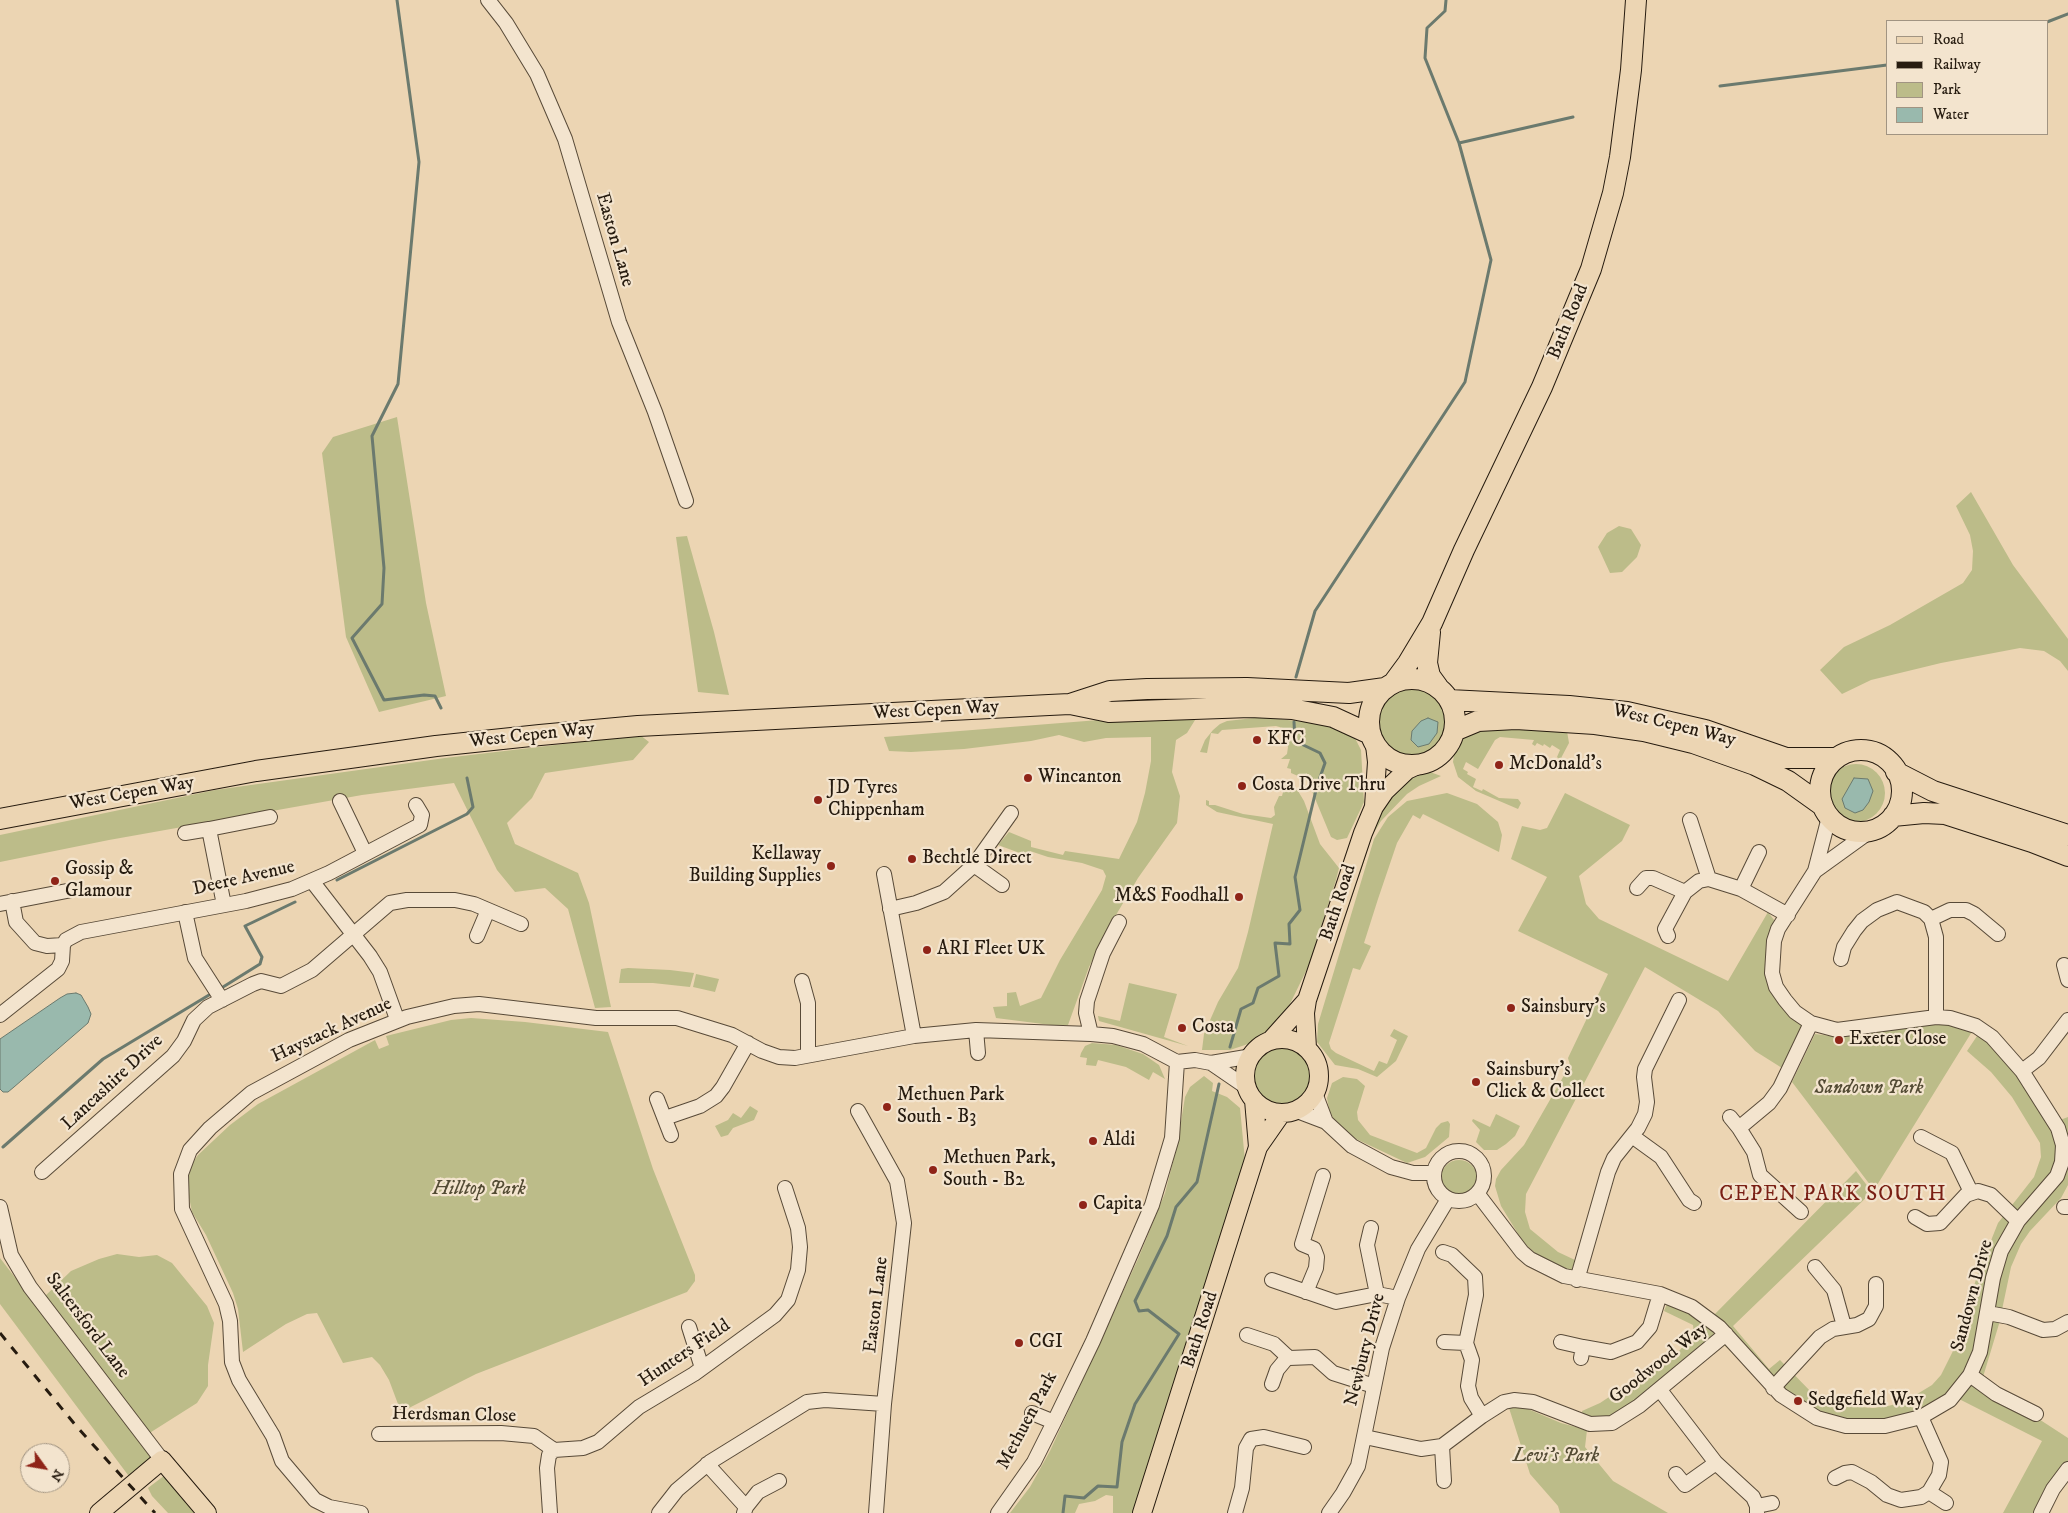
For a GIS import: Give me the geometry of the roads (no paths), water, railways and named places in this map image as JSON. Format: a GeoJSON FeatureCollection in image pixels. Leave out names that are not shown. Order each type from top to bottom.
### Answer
{"type":"FeatureCollection","features":[{"type":"Feature","properties":{"kind":"highway","name":"Bath Road"},"geometry":{"type":"LineString","coordinates":[[1389,685],[1408,663],[1432,623],[1464,550],[1542,387],[1591,269],[1620,157],[1631,70],[1636,0]]}},
{"type":"Feature","properties":{"kind":"highway","name":"Bath Road"},"geometry":{"type":"LineString","coordinates":[[1432,623],[1427,663],[1430,676],[1443,694]]}},
{"type":"Feature","properties":{"kind":"highway"},"geometry":{"type":"LineString","coordinates":[[1416,679],[1443,694],[1454,711],[1454,731],[1450,741],[1438,757],[1420,764],[1407,765],[1395,762],[1384,755],[1373,740],[1369,721],[1371,708],[1389,685],[1416,679]]}},
{"type":"Feature","properties":{"kind":"highway","name":"West Cepen Way"},"geometry":{"type":"LineString","coordinates":[[1070,704],[1110,691],[1247,688],[1350,693],[1389,685]]}},
{"type":"Feature","properties":{"kind":"highway","name":"West Cepen Way"},"geometry":{"type":"LineString","coordinates":[[1443,694],[1497,704],[1570,706],[1627,712],[1705,730],[1786,758],[1837,758]]}},
{"type":"Feature","properties":{"kind":"highway","name":"West Cepen Way"},"geometry":{"type":"LineString","coordinates":[[0,818],[256,771],[444,745],[638,726],[1070,704],[1109,712],[1250,708],[1292,710],[1334,717],[1373,740]]}},
{"type":"Feature","properties":{"kind":"highway","name":"West Cepen Way"},"geometry":{"type":"LineString","coordinates":[[1454,731],[1478,721],[1516,719],[1595,724],[1644,731],[1693,743],[1755,764],[1788,780],[1826,812]]}},
{"type":"Feature","properties":{"kind":"highway"},"geometry":{"type":"LineString","coordinates":[[1896,772],[1901,794],[1893,816],[1886,823],[1869,832],[1847,830],[1826,812],[1820,796],[1823,775],[1837,758],[1847,753],[1870,752],[1885,759],[1896,772],[1933,791],[2068,835]]}},
{"type":"Feature","properties":{"kind":"highway"},"geometry":{"type":"LineString","coordinates":[[1893,816],[1924,813],[1945,814],[2068,856]]}},
{"type":"Feature","properties":{"kind":"main road","name":"Bath Road"},"geometry":{"type":"LineString","coordinates":[[1373,740],[1377,762],[1374,807]]}},
{"type":"Feature","properties":{"kind":"main road","name":"Bath Road"},"geometry":{"type":"LineString","coordinates":[[1307,1048],[1307,1000],[1353,858],[1374,807],[1385,791],[1407,770],[1420,764]]}},
{"type":"Feature","properties":{"kind":"main road","name":"Bath Road"},"geometry":{"type":"LineString","coordinates":[[1272,1040],[1307,1000]]}},
{"type":"Feature","properties":{"kind":"main road"},"geometry":{"type":"LineString","coordinates":[[1287,1039],[1307,1048],[1315,1057],[1319,1067],[1319,1080],[1315,1093],[1306,1105],[1289,1113],[1271,1112],[1250,1094],[1246,1071],[1252,1056],[1260,1047],[1272,1040],[1287,1039]]}},
{"type":"Feature","properties":{"kind":"main road","name":"Bath Road"},"geometry":{"type":"LineString","coordinates":[[1250,1094],[1258,1147]]}},
{"type":"Feature","properties":{"kind":"main road","name":"Bath Road"},"geometry":{"type":"LineString","coordinates":[[1142,1513],[1258,1147],[1289,1113]]}},
{"type":"Feature","properties":{"kind":"main road"},"geometry":{"type":"LineString","coordinates":[[99,1513],[162,1460]]}},
{"type":"Feature","properties":{"kind":"main road","name":"Saltersford Lane"},"geometry":{"type":"LineString","coordinates":[[162,1460],[207,1513]]}},
{"type":"Feature","properties":{"kind":"street","name":"Easton Lane"},"geometry":{"type":"LineString","coordinates":[[488,0],[506,23],[536,74],[565,139],[619,322],[656,412],[686,501]]}},
{"type":"Feature","properties":{"kind":"street"},"geometry":{"type":"LineString","coordinates":[[340,802],[366,853]]}},
{"type":"Feature","properties":{"kind":"street","name":"Deere Avenue"},"geometry":{"type":"LineString","coordinates":[[63,945],[66,940],[81,932],[274,894],[312,881],[420,825],[422,815],[416,805]]}},
{"type":"Feature","properties":{"kind":"street","name":"Sandown Drive"},"geometry":{"type":"LineString","coordinates":[[1477,1194],[1522,1252],[1553,1272],[1577,1280],[1660,1294],[1702,1313],[1726,1334],[1773,1388],[1801,1410],[1836,1424],[1885,1426],[1921,1417],[1950,1400],[1970,1375],[1980,1352],[2001,1251],[2018,1221],[2057,1176],[2062,1162],[2063,1145],[2058,1128],[2022,1071],[1985,1031],[1963,1021],[1936,1017],[1851,1030],[1837,1030],[1811,1023],[1795,1012],[1785,1000],[1776,987],[1772,973],[1774,941],[1815,871],[1826,812]]}},
{"type":"Feature","properties":{"kind":"street"},"geometry":{"type":"LineString","coordinates":[[890,908],[934,898],[952,885],[974,864],[1011,813]]}},
{"type":"Feature","properties":{"kind":"street"},"geometry":{"type":"LineString","coordinates":[[185,833],[270,817]]}},
{"type":"Feature","properties":{"kind":"street"},"geometry":{"type":"LineString","coordinates":[[1690,820],[1709,879]]}},
{"type":"Feature","properties":{"kind":"street"},"geometry":{"type":"LineString","coordinates":[[209,830],[224,905]]}},
{"type":"Feature","properties":{"kind":"street","name":"Sandown Drive"},"geometry":{"type":"LineString","coordinates":[[1815,871],[1869,832]]}},
{"type":"Feature","properties":{"kind":"street"},"geometry":{"type":"LineString","coordinates":[[1740,889],[1759,852]]}},
{"type":"Feature","properties":{"kind":"street"},"geometry":{"type":"LineString","coordinates":[[974,864],[1002,885]]}},
{"type":"Feature","properties":{"kind":"street"},"geometry":{"type":"LineString","coordinates":[[884,874],[914,1036]]}},
{"type":"Feature","properties":{"kind":"street"},"geometry":{"type":"LineString","coordinates":[[1637,888],[1646,878],[1653,878],[1685,892]]}},
{"type":"Feature","properties":{"kind":"street"},"geometry":{"type":"LineString","coordinates":[[1664,932],[1685,892],[1699,881],[1709,879],[1740,889],[1788,915]]}},
{"type":"Feature","properties":{"kind":"street"},"geometry":{"type":"LineString","coordinates":[[312,881],[354,934],[380,972],[397,1019]]}},
{"type":"Feature","properties":{"kind":"street"},"geometry":{"type":"LineString","coordinates":[[0,1015],[49,977],[62,961],[63,945],[47,946],[35,943],[16,922],[6,902],[72,890]]}},
{"type":"Feature","properties":{"kind":"street","name":"Lancashire Drive"},"geometry":{"type":"LineString","coordinates":[[42,1172],[174,1056],[194,1020],[208,1007],[261,981],[276,987],[285,985],[327,959],[386,906],[407,900],[455,900],[474,904],[521,924]]}},
{"type":"Feature","properties":{"kind":"street"},"geometry":{"type":"LineString","coordinates":[[1841,959],[1844,947],[1858,925],[1867,916],[1887,904],[1897,902],[1910,906],[1930,918],[1936,942],[1936,1017]]}},
{"type":"Feature","properties":{"kind":"street"},"geometry":{"type":"LineString","coordinates":[[477,936],[488,910]]}},
{"type":"Feature","properties":{"kind":"street"},"geometry":{"type":"LineString","coordinates":[[1930,918],[1945,911],[1966,910],[1974,914],[1998,934]]}},
{"type":"Feature","properties":{"kind":"street"},"geometry":{"type":"LineString","coordinates":[[185,912],[195,958],[222,1000]]}},
{"type":"Feature","properties":{"kind":"street"},"geometry":{"type":"LineString","coordinates":[[1090,1034],[1086,1013],[1087,1001],[1103,953],[1119,922]]}},
{"type":"Feature","properties":{"kind":"street"},"geometry":{"type":"LineString","coordinates":[[2064,965],[2068,980]]}},
{"type":"Feature","properties":{"kind":"street"},"geometry":{"type":"LineString","coordinates":[[802,980],[808,1003],[808,1056],[914,1036],[976,1030],[1112,1036],[1143,1044],[1177,1062],[1195,1060],[1211,1063],[1252,1056]]}},
{"type":"Feature","properties":{"kind":"street"},"geometry":{"type":"LineString","coordinates":[[1577,1280],[1608,1172],[1620,1149],[1632,1136],[1642,1120],[1646,1108],[1644,1073],[1676,1017],[1679,1000]]}},
{"type":"Feature","properties":{"kind":"street","name":"Haystack Avenue"},"geometry":{"type":"LineString","coordinates":[[361,1513],[329,1507],[315,1500],[282,1461],[273,1436],[235,1371],[232,1362],[230,1321],[221,1290],[182,1209],[181,1174],[190,1150],[210,1128],[251,1093],[349,1040],[397,1019],[454,1006],[493,1004],[596,1018],[677,1018],[704,1024],[779,1057],[808,1056]]}},
{"type":"Feature","properties":{"kind":"street"},"geometry":{"type":"LineString","coordinates":[[2022,1071],[2039,1058],[2068,1020]]}},
{"type":"Feature","properties":{"kind":"street"},"geometry":{"type":"LineString","coordinates":[[1801,1212],[1760,1175],[1754,1152],[1734,1123],[1769,1103],[1780,1088],[1811,1023]]}},
{"type":"Feature","properties":{"kind":"street"},"geometry":{"type":"LineString","coordinates":[[976,1030],[978,1053]]}},
{"type":"Feature","properties":{"kind":"street"},"geometry":{"type":"LineString","coordinates":[[665,1118],[694,1108],[716,1096],[748,1043]]}},
{"type":"Feature","properties":{"kind":"street","name":"Methuen Park"},"geometry":{"type":"LineString","coordinates":[[998,1513],[1034,1462],[1054,1422],[1105,1314],[1158,1188],[1172,1138],[1177,1062]]}},
{"type":"Feature","properties":{"kind":"street"},"geometry":{"type":"LineString","coordinates":[[1211,1063],[1250,1094]]}},
{"type":"Feature","properties":{"kind":"street"},"geometry":{"type":"LineString","coordinates":[[1315,1093],[1326,1122],[1346,1141],[1384,1164],[1413,1173],[1433,1173]]}},
{"type":"Feature","properties":{"kind":"street"},"geometry":{"type":"LineString","coordinates":[[657,1099],[671,1135]]}},
{"type":"Feature","properties":{"kind":"street","name":"Easton Lane"},"geometry":{"type":"LineString","coordinates":[[858,1110],[897,1181],[904,1223],[884,1404],[876,1513]]}},
{"type":"Feature","properties":{"kind":"street"},"geometry":{"type":"LineString","coordinates":[[1289,1113],[1326,1122]]}},
{"type":"Feature","properties":{"kind":"street"},"geometry":{"type":"LineString","coordinates":[[1632,1136],[1661,1158],[1686,1199]]}},
{"type":"Feature","properties":{"kind":"street"},"geometry":{"type":"LineString","coordinates":[[1921,1137],[1952,1153],[1971,1192]]}},
{"type":"Feature","properties":{"kind":"street"},"geometry":{"type":"LineString","coordinates":[[1456,1151],[1467,1152],[1476,1158],[1482,1168],[1483,1184],[1477,1194],[1460,1201],[1448,1199],[1436,1189],[1433,1173],[1437,1162],[1445,1155],[1456,1151]]}},
{"type":"Feature","properties":{"kind":"street"},"geometry":{"type":"LineString","coordinates":[[1306,1292],[1316,1268],[1317,1257],[1314,1249],[1302,1244],[1323,1176]]}},
{"type":"Feature","properties":{"kind":"street","name":"Hunters Field"},"geometry":{"type":"LineString","coordinates":[[554,1450],[583,1448],[598,1442],[639,1407],[702,1368],[775,1315],[788,1300],[798,1270],[800,1247],[798,1228],[785,1188]]}},
{"type":"Feature","properties":{"kind":"street"},"geometry":{"type":"LineString","coordinates":[[1915,1217],[1927,1224],[1940,1223],[1971,1192],[1982,1191],[1991,1195],[2018,1221]]}},
{"type":"Feature","properties":{"kind":"street","name":"Newbury Drive"},"geometry":{"type":"LineString","coordinates":[[1329,1513],[1356,1470],[1365,1437],[1382,1348],[1398,1298],[1418,1249],[1448,1199]]}},
{"type":"Feature","properties":{"kind":"street","name":"Saltersford Lane"},"geometry":{"type":"LineString","coordinates":[[0,1207],[11,1255],[30,1287],[162,1460]]}},
{"type":"Feature","properties":{"kind":"street"},"geometry":{"type":"LineString","coordinates":[[1371,1228],[1367,1245],[1377,1294]]}},
{"type":"Feature","properties":{"kind":"street"},"geometry":{"type":"LineString","coordinates":[[1450,1251],[1475,1276],[1477,1285],[1466,1343],[1472,1360],[1469,1392],[1482,1416]]}},
{"type":"Feature","properties":{"kind":"street"},"geometry":{"type":"LineString","coordinates":[[1815,1267],[1834,1290],[1844,1326]]}},
{"type":"Feature","properties":{"kind":"street"},"geometry":{"type":"LineString","coordinates":[[1272,1280],[1336,1302],[1377,1294],[1398,1298]]}},
{"type":"Feature","properties":{"kind":"street"},"geometry":{"type":"LineString","coordinates":[[1773,1388],[1814,1342],[1826,1333],[1844,1326],[1857,1325],[1872,1315],[1877,1300],[1876,1284]]}},
{"type":"Feature","properties":{"kind":"street"},"geometry":{"type":"LineString","coordinates":[[1561,1342],[1582,1353],[1611,1352],[1637,1342],[1650,1327],[1660,1294]]}},
{"type":"Feature","properties":{"kind":"street"},"geometry":{"type":"LineString","coordinates":[[1988,1313],[2009,1317],[2043,1330],[2055,1329],[2068,1322]]}},
{"type":"Feature","properties":{"kind":"street"},"geometry":{"type":"LineString","coordinates":[[689,1327],[702,1368]]}},
{"type":"Feature","properties":{"kind":"street","name":"Goodwood Way"},"geometry":{"type":"LineString","coordinates":[[1442,1446],[1504,1402],[1524,1400],[1579,1422],[1600,1425],[1621,1418],[1660,1390],[1726,1334]]}},
{"type":"Feature","properties":{"kind":"street"},"geometry":{"type":"LineString","coordinates":[[1247,1335],[1274,1344],[1287,1358]]}},
{"type":"Feature","properties":{"kind":"street"},"geometry":{"type":"LineString","coordinates":[[1444,1342],[1466,1343]]}},
{"type":"Feature","properties":{"kind":"street"},"geometry":{"type":"LineString","coordinates":[[1272,1384],[1277,1370],[1287,1358],[1315,1357],[1333,1373],[1374,1386]]}},
{"type":"Feature","properties":{"kind":"street"},"geometry":{"type":"LineString","coordinates":[[1970,1375],[1996,1394],[2036,1414]]}},
{"type":"Feature","properties":{"kind":"street"},"geometry":{"type":"LineString","coordinates":[[1660,1390],[1716,1463],[1753,1497],[1757,1510],[1772,1503]]}},
{"type":"Feature","properties":{"kind":"street"},"geometry":{"type":"LineString","coordinates":[[659,1513],[677,1490],[707,1464],[806,1402],[825,1400],[884,1404]]}},
{"type":"Feature","properties":{"kind":"street"},"geometry":{"type":"LineString","coordinates":[[1032,1414],[1054,1422]]}},
{"type":"Feature","properties":{"kind":"street"},"geometry":{"type":"LineString","coordinates":[[1835,1478],[1852,1472],[1871,1482],[1887,1495],[1901,1500],[1921,1497],[1929,1492],[1939,1475],[1941,1462],[1921,1417]]}},
{"type":"Feature","properties":{"kind":"street","name":"Herdsman Close"},"geometry":{"type":"LineString","coordinates":[[379,1434],[501,1433],[534,1436],[554,1450]]}},
{"type":"Feature","properties":{"kind":"street"},"geometry":{"type":"LineString","coordinates":[[1235,1513],[1242,1488],[1246,1448],[1250,1439],[1264,1437],[1304,1447]]}},
{"type":"Feature","properties":{"kind":"street"},"geometry":{"type":"LineString","coordinates":[[1365,1437],[1421,1449],[1442,1446],[1444,1481]]}},
{"type":"Feature","properties":{"kind":"street"},"geometry":{"type":"LineString","coordinates":[[550,1513],[547,1468],[550,1455],[554,1450]]}},
{"type":"Feature","properties":{"kind":"street"},"geometry":{"type":"LineString","coordinates":[[1676,1474],[1685,1485],[1716,1463]]}},
{"type":"Feature","properties":{"kind":"street"},"geometry":{"type":"LineString","coordinates":[[707,1464],[745,1510],[758,1492],[779,1481]]}},
{"type":"Feature","properties":{"kind":"street"},"geometry":{"type":"LineString","coordinates":[[2041,1513],[2053,1489],[2068,1469]]}},
{"type":"Feature","properties":{"kind":"street"},"geometry":{"type":"LineString","coordinates":[[1929,1492],[1946,1503]]}},
{"type":"Feature","properties":{"kind":"water"},"geometry":{"type":"Polygon","coordinates":[[[1428,718],[1438,722],[1437,733],[1429,744],[1418,747],[1411,740],[1412,731],[1421,721],[1428,718]]]}},
{"type":"Feature","properties":{"kind":"water"},"geometry":{"type":"Polygon","coordinates":[[[1854,778],[1868,779],[1873,791],[1869,802],[1863,810],[1855,813],[1845,808],[1842,799],[1854,778]]]}},
{"type":"Feature","properties":{"kind":"water"},"geometry":{"type":"Polygon","coordinates":[[[76,993],[81,995],[91,1014],[88,1023],[8,1092],[3,1092],[0,1089],[0,1039],[60,998],[67,994],[76,993]]]}},
{"type":"Feature","properties":{"kind":"waterway"},"geometry":{"type":"LineString","coordinates":[[397,0],[419,162],[398,384],[372,436],[384,568],[382,604],[352,638],[384,700],[424,695],[435,696],[441,708]]}},
{"type":"Feature","properties":{"kind":"waterway"},"geometry":{"type":"LineString","coordinates":[[1446,0],[1445,11],[1427,28],[1425,58],[1459,143]]}},
{"type":"Feature","properties":{"kind":"waterway"},"geometry":{"type":"LineString","coordinates":[[2048,22],[2068,14]]}},
{"type":"Feature","properties":{"kind":"waterway"},"geometry":{"type":"LineString","coordinates":[[1720,86],[1886,65]]}},
{"type":"Feature","properties":{"kind":"waterway"},"geometry":{"type":"LineString","coordinates":[[1296,677],[1315,611],[1465,382],[1491,260],[1459,143],[1573,117]]}},
{"type":"Feature","properties":{"kind":"waterway"},"geometry":{"type":"LineString","coordinates":[[1230,1047],[1241,1009],[1253,1003],[1258,988],[1279,976],[1275,943],[1290,944],[1289,924],[1300,910],[1295,877],[1317,786],[1325,763],[1320,753],[1295,741],[1294,722]]}},
{"type":"Feature","properties":{"kind":"waterway"},"geometry":{"type":"LineString","coordinates":[[337,880],[467,814],[473,807],[467,778]]}},
{"type":"Feature","properties":{"kind":"waterway"},"geometry":{"type":"LineString","coordinates":[[223,987],[260,964],[262,957],[245,926],[295,902]]}},
{"type":"Feature","properties":{"kind":"waterway"},"geometry":{"type":"LineString","coordinates":[[3,1147],[103,1059],[209,995]]}},
{"type":"Feature","properties":{"kind":"waterway"},"geometry":{"type":"LineString","coordinates":[[1063,1513],[1065,1496],[1084,1498],[1098,1486],[1117,1487],[1122,1442],[1135,1404],[1179,1334],[1148,1310],[1139,1311],[1135,1301],[1167,1236],[1176,1207],[1197,1182],[1219,1084]]}},
{"type":"Feature","properties":{"kind":"railway"},"geometry":{"type":"LineString","coordinates":[[0,1333],[77,1427],[155,1513]]}},
{"type":"Feature","properties":{"kind":"place","name":"KFC"},"geometry":{"type":"Point","coordinates":[1257,740]}},
{"type":"Feature","properties":{"kind":"place","name":"McDonald's"},"geometry":{"type":"Point","coordinates":[1499,765]}},
{"type":"Feature","properties":{"kind":"place","name":"Wincanton"},"geometry":{"type":"Point","coordinates":[1028,778]}},
{"type":"Feature","properties":{"kind":"place","name":"Costa Drive Thru"},"geometry":{"type":"Point","coordinates":[1242,786]}},
{"type":"Feature","properties":{"kind":"place","name":"JD Tyres Chippenham"},"geometry":{"type":"Point","coordinates":[818,800]}},
{"type":"Feature","properties":{"kind":"place","name":"Bechtle Direct"},"geometry":{"type":"Point","coordinates":[912,859]}},
{"type":"Feature","properties":{"kind":"place","name":"Kellaway Building Supplies"},"geometry":{"type":"Point","coordinates":[831,866]}},
{"type":"Feature","properties":{"kind":"place","name":"Gossip & Glamour"},"geometry":{"type":"Point","coordinates":[55,881]}},
{"type":"Feature","properties":{"kind":"place","name":"M&S Foodhall"},"geometry":{"type":"Point","coordinates":[1239,897]}},
{"type":"Feature","properties":{"kind":"place","name":"ARI Fleet UK"},"geometry":{"type":"Point","coordinates":[927,950]}},
{"type":"Feature","properties":{"kind":"place","name":"Sainsbury's"},"geometry":{"type":"Point","coordinates":[1511,1008]}},
{"type":"Feature","properties":{"kind":"place","name":"Costa"},"geometry":{"type":"Point","coordinates":[1182,1028]}},
{"type":"Feature","properties":{"kind":"place","name":"Exeter Close"},"geometry":{"type":"Point","coordinates":[1839,1040]}},
{"type":"Feature","properties":{"kind":"place","name":"Sainsbury's Click & Collect"},"geometry":{"type":"Point","coordinates":[1476,1082]}},
{"type":"Feature","properties":{"kind":"place","name":"Methuen Park South - B3"},"geometry":{"type":"Point","coordinates":[887,1107]}},
{"type":"Feature","properties":{"kind":"place","name":"Aldi"},"geometry":{"type":"Point","coordinates":[1093,1141]}},
{"type":"Feature","properties":{"kind":"place","name":"Methuen Park, South - B2"},"geometry":{"type":"Point","coordinates":[933,1170]}},
{"type":"Feature","properties":{"kind":"place","name":"Capita"},"geometry":{"type":"Point","coordinates":[1083,1205]}},
{"type":"Feature","properties":{"kind":"place","name":"CGI"},"geometry":{"type":"Point","coordinates":[1019,1343]}},
{"type":"Feature","properties":{"kind":"place","name":"Sedgefield Way"},"geometry":{"type":"Point","coordinates":[1798,1401]}},
{"type":"Feature","properties":{"kind":"district","name":"CEPEN PARK SOUTH"},"geometry":{"type":"Point","coordinates":[1833,1196]}},
{"type":"Feature","properties":{"kind":"park label","name":"Sandown Park"},"geometry":{"type":"Point","coordinates":[1869,1089]}},
{"type":"Feature","properties":{"kind":"park label","name":"Hilltop Park"},"geometry":{"type":"Point","coordinates":[479,1190]}},
{"type":"Feature","properties":{"kind":"park label","name":"Levi's Park"},"geometry":{"type":"Point","coordinates":[1556,1457]}}]}
